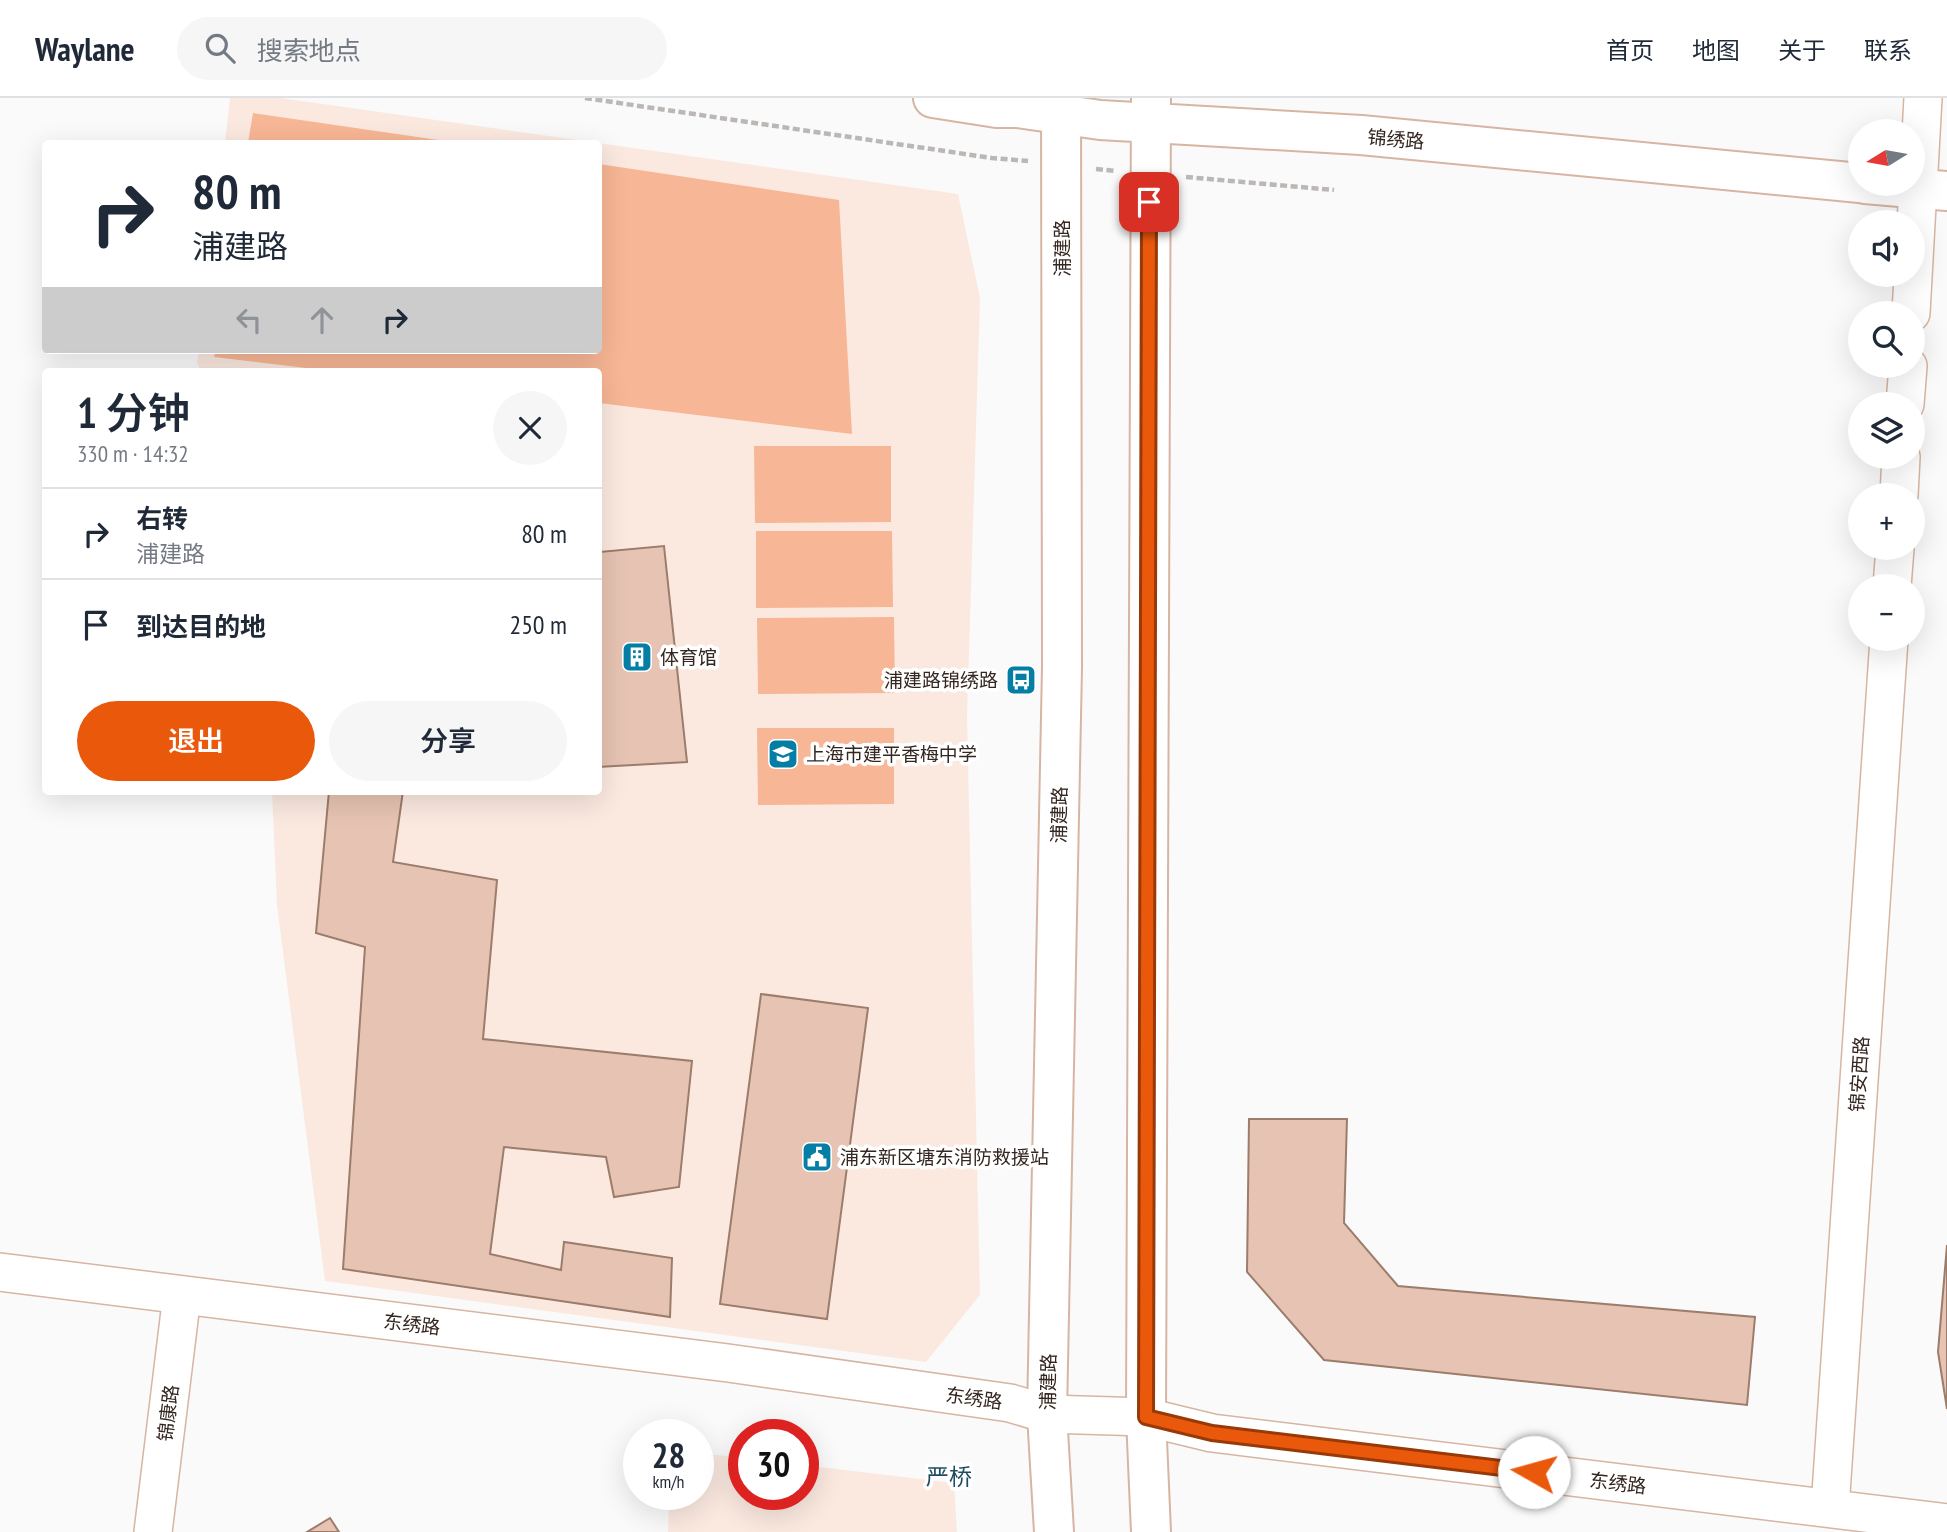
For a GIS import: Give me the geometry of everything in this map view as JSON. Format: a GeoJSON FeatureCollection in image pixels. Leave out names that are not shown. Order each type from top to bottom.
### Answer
{"type":"FeatureCollection","features":[{"type":"Feature","properties":{"kind":"main road","name":"锦绣路"},"geometry":{"type":"LineString","coordinates":[[933,98],[997,108],[1062,106],[1100,120],[1150,110],[1361,135],[1848,182]]}},
{"type":"Feature","properties":{"kind":"main road","name":"浦建路"},"geometry":{"type":"LineString","coordinates":[[1054,1532],[1048,1414],[1062,667],[1062,106]]}},
{"type":"Feature","properties":{"kind":"main road"},"geometry":{"type":"LineString","coordinates":[[1150,110],[1146,1417],[1151,1532]]}},
{"type":"Feature","properties":{"kind":"street"},"geometry":{"type":"LineString","coordinates":[[1913,301],[1933,190],[1923,98]]}},
{"type":"Feature","properties":{"kind":"street","name":"锦安西路"},"geometry":{"type":"LineString","coordinates":[[1829,1508],[1888,651]]}},
{"type":"Feature","properties":{"kind":"street","name":"东绣路"},"geometry":{"type":"LineString","coordinates":[[0,1272],[741,1365],[1010,1403],[1048,1414],[1146,1417],[1212,1433],[1947,1523]]}},
{"type":"Feature","properties":{"kind":"street","name":"锦康路"},"geometry":{"type":"LineString","coordinates":[[153,1532],[182,1295]]}},
{"type":"Feature","properties":{"kind":"path"},"geometry":{"type":"LineString","coordinates":[[585,98],[992,158],[1334,190]]}},
{"type":"Feature","properties":{"kind":"shaded area","name":"上海市建平香梅中学"},"geometry":{"type":"Polygon","coordinates":[[[230,98],[281,98],[577,140],[225,140],[230,98]]]}},
{"type":"Feature","properties":{"kind":"shaded area"},"geometry":{"type":"Polygon","coordinates":[[[253,113],[438,140],[248,140],[253,113]]]}},
{"type":"Feature","properties":{"kind":"shaded area","name":"上海市建平香梅中学"},"geometry":{"type":"Polygon","coordinates":[[[602,144],[958,194],[980,298],[967,717],[980,1295],[926,1362],[325,1281],[277,905],[272,795],[602,795],[602,368],[200,368],[198,354],[602,354],[602,144]]]}},
{"type":"Feature","properties":{"kind":"shaded area"},"geometry":{"type":"Polygon","coordinates":[[[602,164],[839,200],[852,434],[602,403],[602,368],[306,368],[214,357],[215,354],[602,354],[602,164]]]}},
{"type":"Feature","properties":{"kind":"shaded area"},"geometry":{"type":"Polygon","coordinates":[[[754,446],[891,446],[891,522],[755,523],[754,446]]]}},
{"type":"Feature","properties":{"kind":"shaded area"},"geometry":{"type":"Polygon","coordinates":[[[756,531],[892,531],[893,607],[756,608],[756,531]]]}},
{"type":"Feature","properties":{"kind":"shaded area"},"geometry":{"type":"Polygon","coordinates":[[[894,617],[895,693],[758,694],[757,618],[894,617]]]}},
{"type":"Feature","properties":{"kind":"shaded area"},"geometry":{"type":"Polygon","coordinates":[[[757,728],[894,728],[894,804],[758,805],[757,728]]]}},
{"type":"Feature","properties":{"kind":"shaded area"},"geometry":{"type":"Polygon","coordinates":[[[714,1455],[728,1456],[728,1510],[819,1510],[819,1467],[954,1483],[957,1532],[668,1532],[669,1510],[714,1510],[714,1455]]]}},
{"type":"Feature","properties":{"kind":"building","name":"体育馆"},"geometry":{"type":"Polygon","coordinates":[[[664,546],[687,762],[602,767],[602,552],[664,546]]]}},
{"type":"Feature","properties":{"kind":"building"},"geometry":{"type":"Polygon","coordinates":[[[329,795],[402,795],[393,862],[497,880],[483,1039],[692,1061],[679,1187],[614,1197],[606,1157],[504,1147],[490,1254],[561,1270],[564,1242],[672,1258],[670,1317],[343,1269],[365,947],[316,933],[329,795]]]}},
{"type":"Feature","properties":{"kind":"building"},"geometry":{"type":"Polygon","coordinates":[[[761,994],[868,1008],[827,1319],[720,1304],[761,994]]]}},
{"type":"Feature","properties":{"kind":"building"},"geometry":{"type":"Polygon","coordinates":[[[1249,1119],[1347,1119],[1344,1223],[1398,1286],[1755,1317],[1747,1405],[1324,1360],[1247,1272],[1249,1119]]]}},
{"type":"Feature","properties":{"kind":"building"},"geometry":{"type":"Polygon","coordinates":[[[1947,1245],[1947,1409],[1938,1352],[1947,1245]]]}},
{"type":"Feature","properties":{"kind":"building"},"geometry":{"type":"Polygon","coordinates":[[[330,1518],[339,1532],[307,1532],[330,1518]]]}},
{"type":"Feature","properties":{"kind":"place","name":"体育馆"},"geometry":{"type":"Point","coordinates":[637,657]}},
{"type":"Feature","properties":{"kind":"place","name":"浦建路锦绣路"},"geometry":{"type":"Point","coordinates":[1021,680]}},
{"type":"Feature","properties":{"kind":"place","name":"上海市建平香梅中学"},"geometry":{"type":"Point","coordinates":[783,754]}},
{"type":"Feature","properties":{"kind":"place","name":"浦东新区塘东消防救援站"},"geometry":{"type":"Point","coordinates":[817,1157]}},
{"type":"Feature","properties":{"kind":"district","name":"严桥"},"geometry":{"type":"Point","coordinates":[949,1476]}},
{"type":"Feature","properties":{"kind":"route"},"geometry":{"type":"LineString","coordinates":[[1149,202],[1146,1417],[1212,1433],[1534,1472]]}}]}
